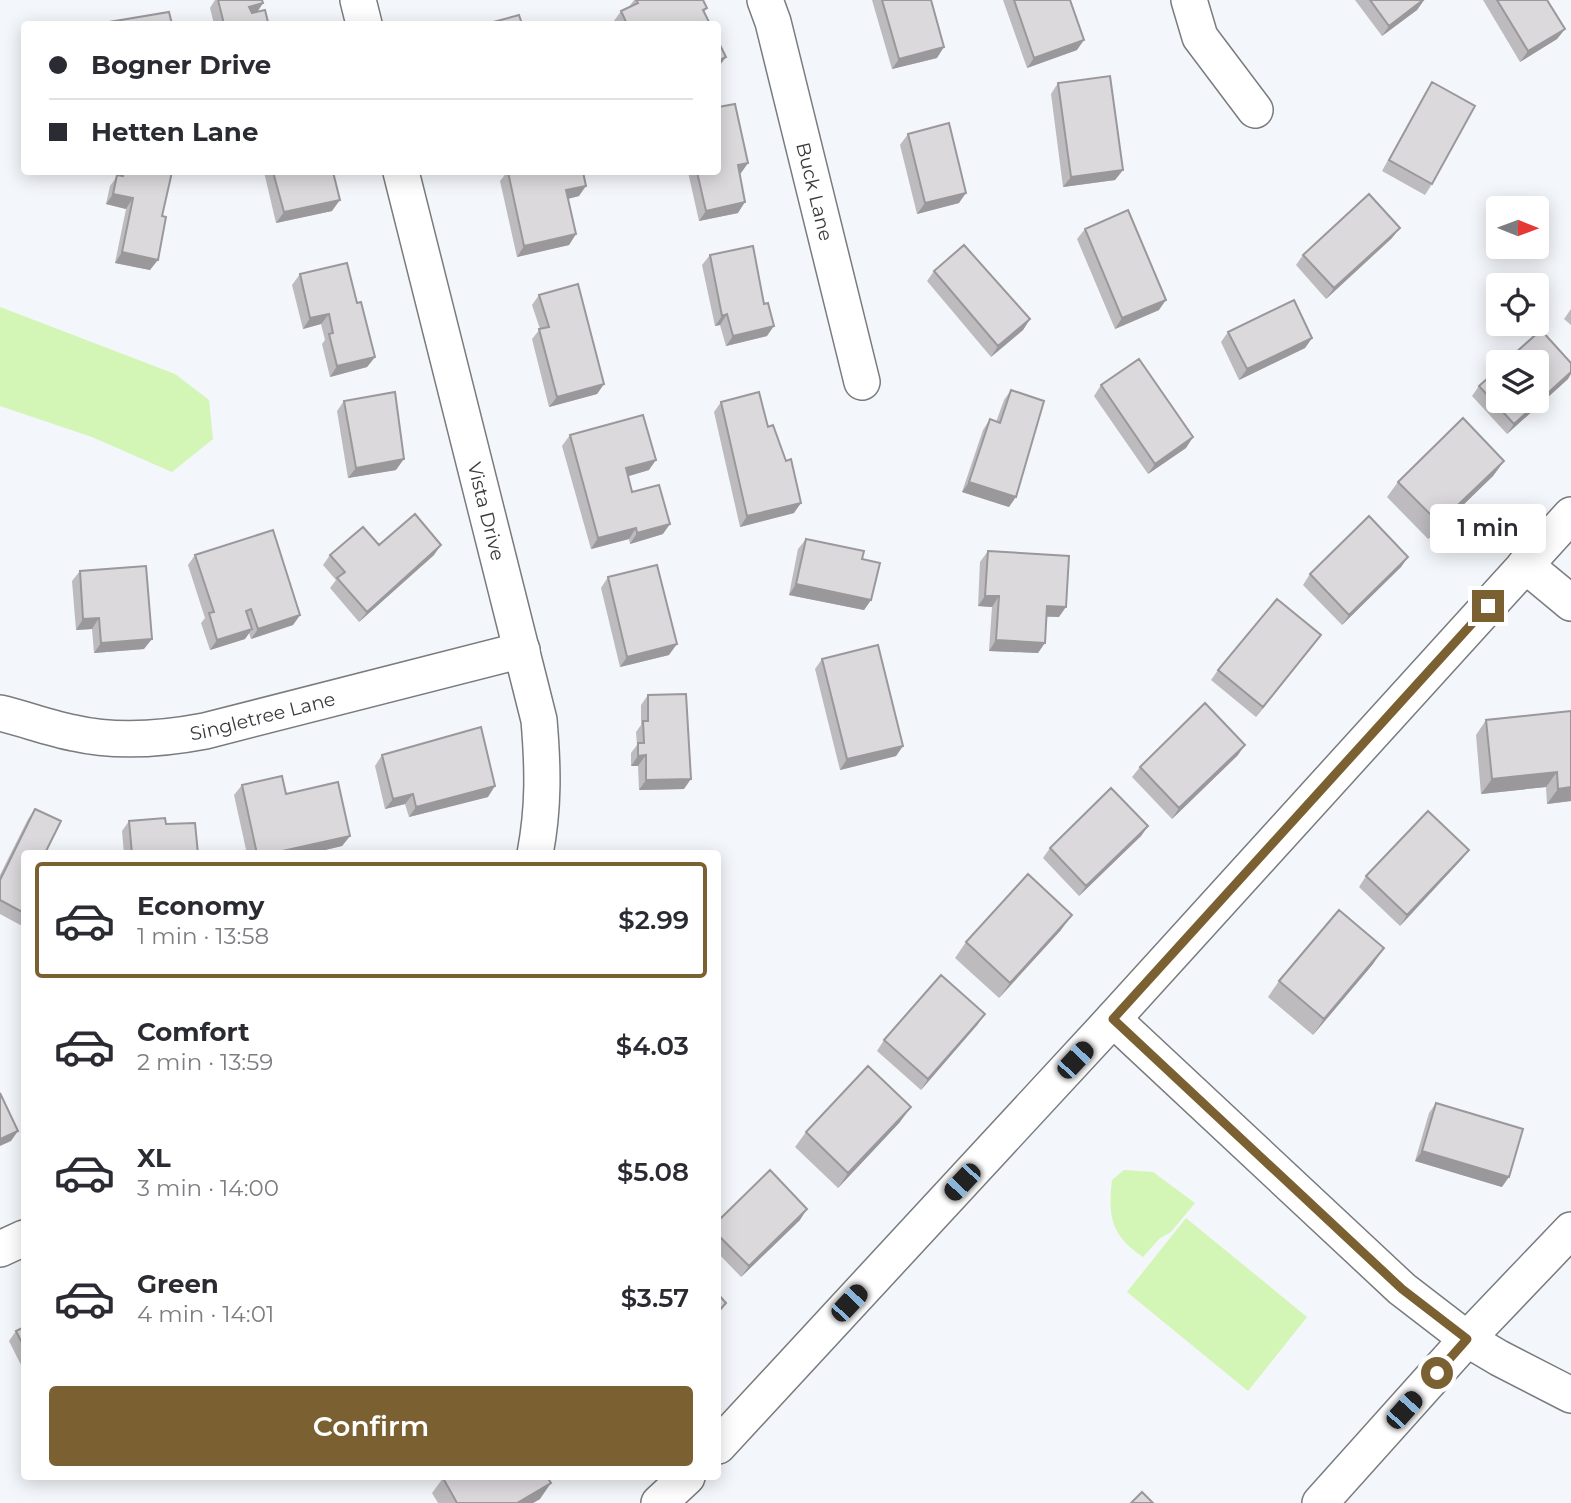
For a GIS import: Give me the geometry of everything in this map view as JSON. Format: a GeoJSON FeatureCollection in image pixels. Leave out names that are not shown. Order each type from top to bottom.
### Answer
{"type":"FeatureCollection","features":[{"type":"Feature","properties":{"kind":"street"},"geometry":{"type":"LineString","coordinates":[[358,0],[363,21]]}},
{"type":"Feature","properties":{"kind":"street","name":"Buck Lane"},"geometry":{"type":"LineString","coordinates":[[765,0],[773,22],[862,382]]}},
{"type":"Feature","properties":{"kind":"street"},"geometry":{"type":"LineString","coordinates":[[1188,0],[1200,37],[1255,110]]}},
{"type":"Feature","properties":{"kind":"street","name":"Vista Drive"},"geometry":{"type":"LineString","coordinates":[[402,175],[539,720],[544,774],[536,850]]}},
{"type":"Feature","properties":{"kind":"street"},"geometry":{"type":"LineString","coordinates":[[721,1443],[1113,1019],[1571,515]]}},
{"type":"Feature","properties":{"kind":"street"},"geometry":{"type":"LineString","coordinates":[[1525,565],[1571,603]]}},
{"type":"Feature","properties":{"kind":"street","name":"Singletree Lane"},"geometry":{"type":"LineString","coordinates":[[0,713],[77,734],[126,739],[175,737],[522,650]]}},
{"type":"Feature","properties":{"kind":"street"},"geometry":{"type":"LineString","coordinates":[[1113,1019],[1402,1289],[1467,1339],[1571,1395]]}},
{"type":"Feature","properties":{"kind":"street"},"geometry":{"type":"LineString","coordinates":[[1320,1503],[1467,1339],[1571,1230]]}},
{"type":"Feature","properties":{"kind":"street"},"geometry":{"type":"LineString","coordinates":[[0,1249],[21,1239]]}},
{"type":"Feature","properties":{"kind":"street"},"geometry":{"type":"LineString","coordinates":[[659,1503],[684,1480]]}},
{"type":"Feature","properties":{"kind":"green space"},"geometry":{"type":"Polygon","coordinates":[[[0,307],[175,374],[209,400],[213,439],[172,472],[92,437],[0,406],[0,307]]]}},
{"type":"Feature","properties":{"kind":"green space"},"geometry":{"type":"Polygon","coordinates":[[[1124,1170],[1153,1172],[1195,1203],[1171,1232],[1160,1238],[1143,1257],[1118,1233],[1112,1215],[1112,1180],[1124,1170]]]}},
{"type":"Feature","properties":{"kind":"green space"},"geometry":{"type":"Polygon","coordinates":[[[1186,1218],[1307,1317],[1248,1391],[1127,1292],[1186,1218]]]}},
{"type":"Feature","properties":{"kind":"building"},"geometry":{"type":"Polygon","coordinates":[[[218,0],[262,0],[263,3],[249,7],[252,13],[265,10],[268,21],[223,21],[218,0]]]}},
{"type":"Feature","properties":{"kind":"building"},"geometry":{"type":"Polygon","coordinates":[[[636,0],[703,0],[707,8],[703,10],[708,21],[626,21],[621,11],[638,3],[636,0]]]}},
{"type":"Feature","properties":{"kind":"building"},"geometry":{"type":"Polygon","coordinates":[[[882,0],[931,0],[944,47],[899,59],[882,0]]]}},
{"type":"Feature","properties":{"kind":"building"},"geometry":{"type":"Polygon","coordinates":[[[1014,0],[1070,0],[1084,40],[1034,58],[1014,0]]]}},
{"type":"Feature","properties":{"kind":"building"},"geometry":{"type":"Polygon","coordinates":[[[1370,0],[1423,0],[1389,26],[1370,0]]]}},
{"type":"Feature","properties":{"kind":"building"},"geometry":{"type":"Polygon","coordinates":[[[1497,0],[1547,0],[1565,29],[1528,51],[1497,0]]]}},
{"type":"Feature","properties":{"kind":"building"},"geometry":{"type":"Polygon","coordinates":[[[169,12],[171,21],[115,21],[169,12]]]}},
{"type":"Feature","properties":{"kind":"building"},"geometry":{"type":"Polygon","coordinates":[[[519,15],[521,21],[497,21],[519,15]]]}},
{"type":"Feature","properties":{"kind":"building"},"geometry":{"type":"Polygon","coordinates":[[[721,47],[726,57],[721,60],[721,47]]]}},
{"type":"Feature","properties":{"kind":"building"},"geometry":{"type":"Polygon","coordinates":[[[1110,76],[1123,170],[1071,177],[1058,83],[1110,76]]]}},
{"type":"Feature","properties":{"kind":"building"},"geometry":{"type":"Polygon","coordinates":[[[1432,82],[1475,106],[1432,184],[1389,160],[1432,82]]]}},
{"type":"Feature","properties":{"kind":"building"},"geometry":{"type":"Polygon","coordinates":[[[735,104],[748,163],[738,165],[745,202],[706,211],[698,175],[721,175],[721,106],[735,104]]]}},
{"type":"Feature","properties":{"kind":"building"},"geometry":{"type":"Polygon","coordinates":[[[949,123],[966,193],[925,203],[908,134],[949,123]]]}},
{"type":"Feature","properties":{"kind":"building"},"geometry":{"type":"Polygon","coordinates":[[[117,175],[171,175],[162,216],[166,217],[158,260],[122,252],[133,198],[113,194],[117,175]]]}},
{"type":"Feature","properties":{"kind":"building"},"geometry":{"type":"Polygon","coordinates":[[[274,175],[334,175],[340,200],[284,212],[274,175]]]}},
{"type":"Feature","properties":{"kind":"building"},"geometry":{"type":"Polygon","coordinates":[[[509,175],[584,175],[586,186],[566,190],[576,234],[524,246],[509,175]]]}},
{"type":"Feature","properties":{"kind":"building"},"geometry":{"type":"Polygon","coordinates":[[[1369,194],[1400,228],[1334,288],[1303,255],[1369,194]]]}},
{"type":"Feature","properties":{"kind":"building"},"geometry":{"type":"Polygon","coordinates":[[[1128,210],[1166,300],[1122,318],[1085,229],[1128,210]]]}},
{"type":"Feature","properties":{"kind":"building"},"geometry":{"type":"Polygon","coordinates":[[[964,245],[1030,319],[998,346],[934,271],[964,245]]]}},
{"type":"Feature","properties":{"kind":"building"},"geometry":{"type":"Polygon","coordinates":[[[753,246],[764,304],[768,303],[774,326],[733,336],[727,314],[722,316],[710,255],[753,246]]]}},
{"type":"Feature","properties":{"kind":"building"},"geometry":{"type":"Polygon","coordinates":[[[347,263],[357,303],[361,302],[375,357],[337,366],[329,334],[333,333],[329,314],[310,318],[300,274],[347,263]]]}},
{"type":"Feature","properties":{"kind":"building"},"geometry":{"type":"Polygon","coordinates":[[[578,284],[604,384],[557,397],[539,329],[549,327],[539,295],[578,284]]]}},
{"type":"Feature","properties":{"kind":"building"},"geometry":{"type":"Polygon","coordinates":[[[1294,300],[1312,338],[1247,369],[1228,332],[1294,300]]]}},
{"type":"Feature","properties":{"kind":"building"},"geometry":{"type":"Polygon","coordinates":[[[1534,336],[1546,336],[1571,363],[1571,372],[1549,392],[1549,350],[1518,350],[1534,336]]]}},
{"type":"Feature","properties":{"kind":"building"},"geometry":{"type":"Polygon","coordinates":[[[1139,359],[1193,437],[1155,464],[1101,385],[1139,359]]]}},
{"type":"Feature","properties":{"kind":"building"},"geometry":{"type":"Polygon","coordinates":[[[1486,380],[1486,394],[1479,386],[1486,380]]]}},
{"type":"Feature","properties":{"kind":"building"},"geometry":{"type":"Polygon","coordinates":[[[1011,390],[1044,401],[1016,497],[969,482],[990,419],[1000,423],[1011,390]]]}},
{"type":"Feature","properties":{"kind":"building"},"geometry":{"type":"Polygon","coordinates":[[[395,392],[404,459],[356,468],[344,401],[395,392]]]}},
{"type":"Feature","properties":{"kind":"building"},"geometry":{"type":"Polygon","coordinates":[[[759,392],[768,427],[773,425],[786,461],[791,459],[801,503],[747,516],[721,402],[759,392]]]}},
{"type":"Feature","properties":{"kind":"building"},"geometry":{"type":"Polygon","coordinates":[[[1504,413],[1526,413],[1514,424],[1504,413]]]}},
{"type":"Feature","properties":{"kind":"building"},"geometry":{"type":"Polygon","coordinates":[[[643,415],[656,460],[626,468],[632,492],[659,485],[670,524],[637,533],[636,528],[598,538],[570,435],[643,415]]]}},
{"type":"Feature","properties":{"kind":"building"},"geometry":{"type":"Polygon","coordinates":[[[1463,418],[1504,461],[1439,523],[1398,482],[1463,418]]]}},
{"type":"Feature","properties":{"kind":"building"},"geometry":{"type":"Polygon","coordinates":[[[415,514],[441,545],[367,612],[337,578],[345,572],[330,555],[363,527],[379,545],[415,514]]]}},
{"type":"Feature","properties":{"kind":"building"},"geometry":{"type":"Polygon","coordinates":[[[1369,516],[1408,557],[1349,615],[1310,574],[1369,516]]]}},
{"type":"Feature","properties":{"kind":"building"},"geometry":{"type":"Polygon","coordinates":[[[273,530],[300,615],[258,629],[251,609],[246,611],[252,629],[217,640],[209,613],[214,612],[195,555],[273,530]]]}},
{"type":"Feature","properties":{"kind":"building"},"geometry":{"type":"Polygon","coordinates":[[[806,539],[864,551],[862,559],[880,563],[871,600],[796,584],[806,539]]]}},
{"type":"Feature","properties":{"kind":"building"},"geometry":{"type":"Polygon","coordinates":[[[988,551],[1069,556],[1066,607],[1047,606],[1045,643],[996,640],[999,596],[985,596],[988,551]]]}},
{"type":"Feature","properties":{"kind":"building"},"geometry":{"type":"Polygon","coordinates":[[[657,565],[677,644],[627,657],[608,577],[657,565]]]}},
{"type":"Feature","properties":{"kind":"building"},"geometry":{"type":"Polygon","coordinates":[[[146,566],[152,639],[101,643],[99,618],[83,619],[80,571],[146,566]]]}},
{"type":"Feature","properties":{"kind":"building"},"geometry":{"type":"Polygon","coordinates":[[[1277,599],[1321,635],[1263,707],[1218,670],[1277,599]]]}},
{"type":"Feature","properties":{"kind":"building"},"geometry":{"type":"Polygon","coordinates":[[[878,645],[903,746],[847,759],[822,659],[878,645]]]}},
{"type":"Feature","properties":{"kind":"building"},"geometry":{"type":"Polygon","coordinates":[[[686,694],[691,779],[646,780],[646,755],[638,756],[638,743],[644,743],[643,721],[648,721],[648,695],[686,694]]]}},
{"type":"Feature","properties":{"kind":"building"},"geometry":{"type":"Polygon","coordinates":[[[1205,703],[1245,745],[1179,808],[1140,767],[1205,703]]]}},
{"type":"Feature","properties":{"kind":"building"},"geometry":{"type":"Polygon","coordinates":[[[1571,711],[1571,787],[1558,789],[1557,772],[1492,779],[1486,720],[1571,711]]]}},
{"type":"Feature","properties":{"kind":"building"},"geometry":{"type":"Polygon","coordinates":[[[481,727],[495,786],[416,807],[413,794],[393,799],[382,755],[481,727]]]}},
{"type":"Feature","properties":{"kind":"building"},"geometry":{"type":"Polygon","coordinates":[[[282,776],[286,794],[338,782],[350,836],[287,850],[256,850],[242,785],[282,776]]]}},
{"type":"Feature","properties":{"kind":"building"},"geometry":{"type":"Polygon","coordinates":[[[1111,788],[1148,826],[1086,886],[1050,848],[1111,788]]]}},
{"type":"Feature","properties":{"kind":"building"},"geometry":{"type":"Polygon","coordinates":[[[35,809],[61,821],[46,850],[21,850],[21,911],[0,900],[0,880],[35,809]]]}},
{"type":"Feature","properties":{"kind":"building"},"geometry":{"type":"Polygon","coordinates":[[[1428,811],[1469,850],[1407,915],[1366,876],[1428,811]]]}},
{"type":"Feature","properties":{"kind":"building"},"geometry":{"type":"Polygon","coordinates":[[[165,818],[166,824],[195,823],[198,850],[132,850],[129,821],[165,818]]]}},
{"type":"Feature","properties":{"kind":"building"},"geometry":{"type":"Polygon","coordinates":[[[1028,874],[1072,915],[1010,983],[966,942],[1028,874]]]}},
{"type":"Feature","properties":{"kind":"building"},"geometry":{"type":"Polygon","coordinates":[[[1339,910],[1384,948],[1324,1019],[1279,981],[1339,910]]]}},
{"type":"Feature","properties":{"kind":"building"},"geometry":{"type":"Polygon","coordinates":[[[941,975],[985,1014],[928,1079],[884,1040],[941,975]]]}},
{"type":"Feature","properties":{"kind":"building"},"geometry":{"type":"Polygon","coordinates":[[[868,1066],[911,1107],[848,1173],[806,1132],[868,1066]]]}},
{"type":"Feature","properties":{"kind":"building"},"geometry":{"type":"Polygon","coordinates":[[[0,1093],[18,1131],[0,1139],[0,1093]]]}},
{"type":"Feature","properties":{"kind":"building"},"geometry":{"type":"Polygon","coordinates":[[[1436,1103],[1523,1129],[1509,1177],[1422,1151],[1436,1103]]]}},
{"type":"Feature","properties":{"kind":"building"},"geometry":{"type":"Polygon","coordinates":[[[770,1170],[807,1209],[749,1266],[721,1238],[721,1218],[770,1170]]]}},
{"type":"Feature","properties":{"kind":"building"},"geometry":{"type":"Polygon","coordinates":[[[21,1328],[21,1341],[16,1331],[21,1328]]]}},
{"type":"Feature","properties":{"kind":"building"},"geometry":{"type":"Polygon","coordinates":[[[444,1480],[549,1480],[551,1483],[517,1503],[457,1503],[444,1480]]]}},
{"type":"Feature","properties":{"kind":"building"},"geometry":{"type":"Polygon","coordinates":[[[1142,1492],[1153,1503],[1131,1503],[1142,1492]]]}},
{"type":"Feature","properties":{"kind":"route"},"geometry":{"type":"LineString","coordinates":[[1437,1373],[1467,1339],[1402,1289],[1113,1019],[1488,606]]}}]}
